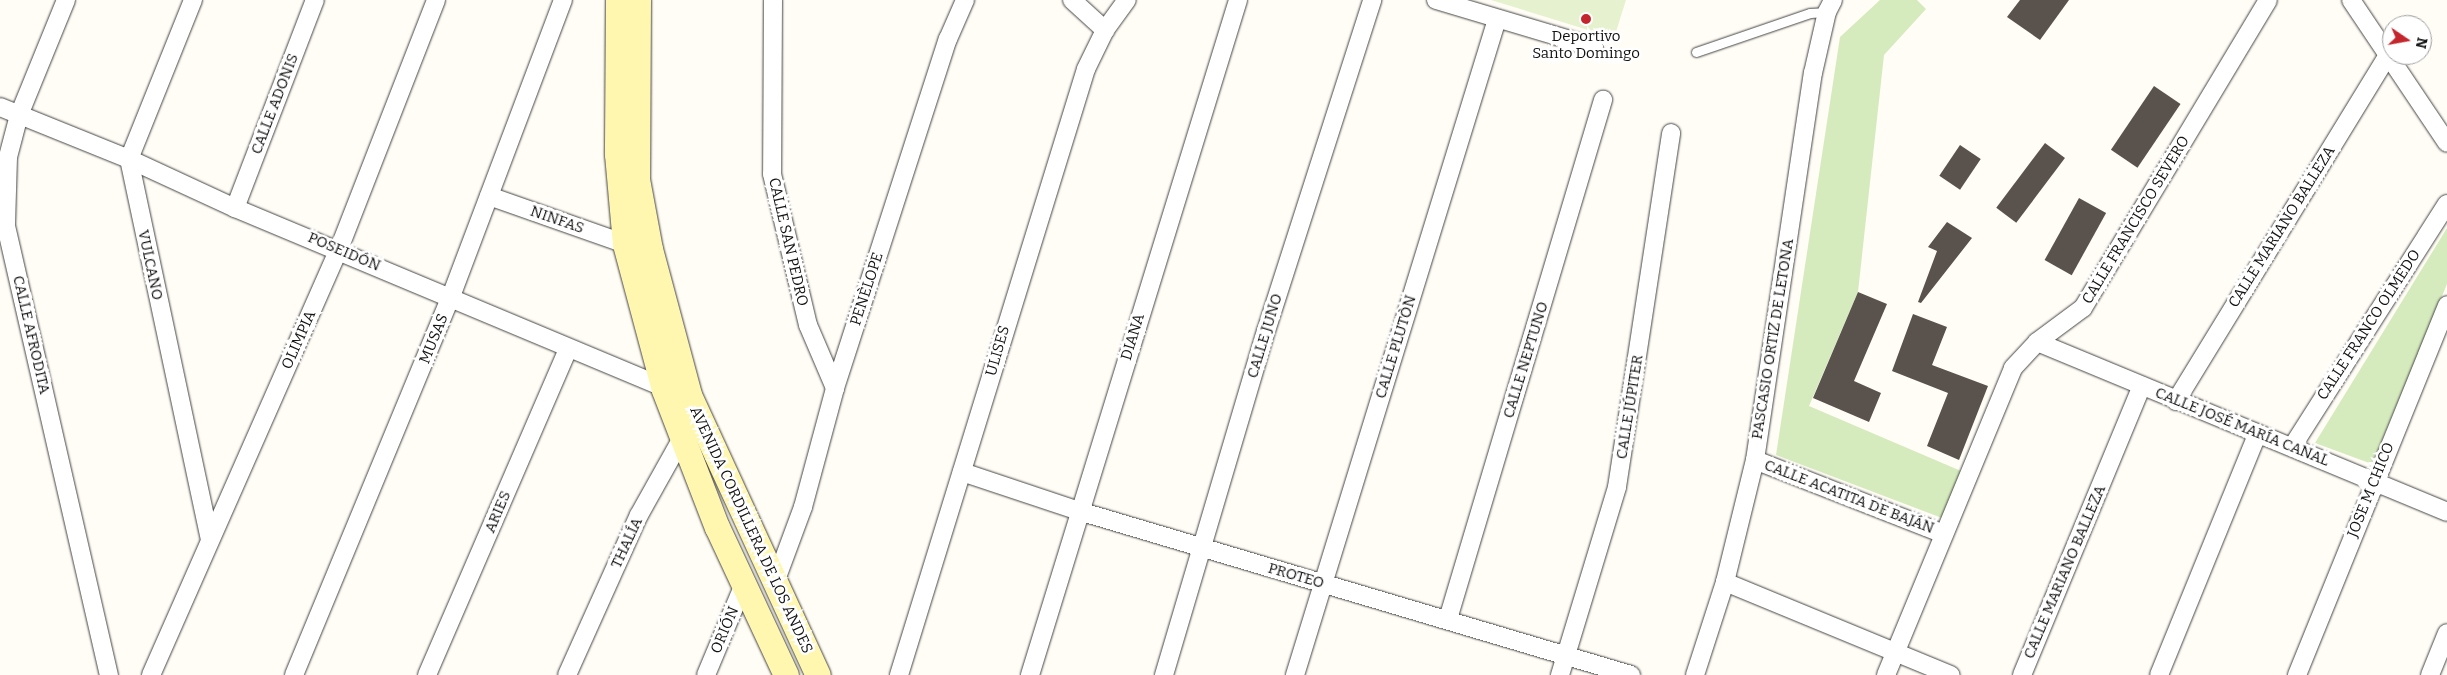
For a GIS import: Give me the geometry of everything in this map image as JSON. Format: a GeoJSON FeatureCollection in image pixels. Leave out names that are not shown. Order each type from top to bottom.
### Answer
{"type":"FeatureCollection","features":[{"type":"Feature","properties":{"kind":"street","name":"CALLE AFRODITA"},"geometry":{"type":"LineString","coordinates":[[66,0],[18,115],[8,156],[3,227],[109,675]]}},
{"type":"Feature","properties":{"kind":"street"},"geometry":{"type":"LineString","coordinates":[[128,159],[193,0]]}},
{"type":"Feature","properties":{"kind":"street","name":"CALLE ADONIS"},"geometry":{"type":"LineString","coordinates":[[235,208],[315,0]]}},
{"type":"Feature","properties":{"kind":"street","name":"OLIMPIA"},"geometry":{"type":"LineString","coordinates":[[151,675],[339,249],[436,0]]}},
{"type":"Feature","properties":{"kind":"street","name":"MUSAS"},"geometry":{"type":"LineString","coordinates":[[294,675],[450,300],[563,0]]}},
{"type":"Feature","properties":{"kind":"street","name":"AVENIDA CORDILLERA DE LOS ANDES"},"geometry":{"type":"LineString","coordinates":[[618,0],[617,154],[625,244],[664,390],[717,527],[786,675]]}},
{"type":"Feature","properties":{"kind":"street","name":"AVENIDA CORDILLERA DE LOS ANDES"},"geometry":{"type":"LineString","coordinates":[[638,0],[637,178],[650,250],[692,405],[776,580],[818,675]]}},
{"type":"Feature","properties":{"kind":"street","name":"CALLE SAN PEDRO"},"geometry":{"type":"LineString","coordinates":[[773,0],[772,174],[808,325],[835,388]]}},
{"type":"Feature","properties":{"kind":"street","name":"PENÈLOPE"},"geometry":{"type":"LineString","coordinates":[[776,580],[803,507],[835,388],[948,39],[965,0]]}},
{"type":"Feature","properties":{"kind":"street"},"geometry":{"type":"LineString","coordinates":[[1072,0],[1106,30]]}},
{"type":"Feature","properties":{"kind":"street","name":"ULISES"},"geometry":{"type":"LineString","coordinates":[[899,675],[1086,69],[1106,30],[1127,0]]}},
{"type":"Feature","properties":{"kind":"street","name":"DIANA"},"geometry":{"type":"LineString","coordinates":[[1030,675],[1078,511],[1238,0]]}},
{"type":"Feature","properties":{"kind":"street","name":"CALLE JUNO"},"geometry":{"type":"LineString","coordinates":[[1164,675],[1200,548],[1372,0]]}},
{"type":"Feature","properties":{"kind":"street"},"geometry":{"type":"LineString","coordinates":[[1436,0],[1594,47]]}},
{"type":"Feature","properties":{"kind":"street","name":"CALLE FRANCISCO SEVERO"},"geometry":{"type":"LineString","coordinates":[[1886,675],[2004,385],[2017,362],[2037,342],[2083,308],[2268,0]]}},
{"type":"Feature","properties":{"kind":"street"},"geometry":{"type":"LineString","coordinates":[[2351,0],[2382,44]]}},
{"type":"Feature","properties":{"kind":"street","name":"PASCASIO ORTIZ DE LETONA"},"geometry":{"type":"LineString","coordinates":[[1694,675],[1725,582],[1755,460],[1813,73],[1830,6]]}},
{"type":"Feature","properties":{"kind":"street","name":"CALLE PLUTÒN"},"geometry":{"type":"LineString","coordinates":[[1295,675],[1498,19]]}},
{"type":"Feature","properties":{"kind":"street","name":"CALLE MARIANO BALLEZA"},"geometry":{"type":"LineString","coordinates":[[2176,401],[2382,65]]}},
{"type":"Feature","properties":{"kind":"street"},"geometry":{"type":"LineString","coordinates":[[2396,65],[2447,143]]}},
{"type":"Feature","properties":{"kind":"street","name":"CALLE NEPTUNO"},"geometry":{"type":"LineString","coordinates":[[1448,619],[1603,100]]}},
{"type":"Feature","properties":{"kind":"street","name":"POSEIDÓN"},"geometry":{"type":"LineString","coordinates":[[0,107],[128,159],[235,208],[339,249],[450,300],[664,390],[692,405]]}},
{"type":"Feature","properties":{"kind":"street","name":"CALLE JÚPITER"},"geometry":{"type":"LineString","coordinates":[[1560,675],[1617,487],[1671,133]]}},
{"type":"Feature","properties":{"kind":"street","name":"VULCANO"},"geometry":{"type":"LineString","coordinates":[[128,159],[210,539]]}},
{"type":"Feature","properties":{"kind":"street","name":"NINFAS"},"geometry":{"type":"LineString","coordinates":[[490,196],[625,244]]}},
{"type":"Feature","properties":{"kind":"street","name":"CALLE FRANCO OLMEDO"},"geometry":{"type":"LineString","coordinates":[[2292,447],[2447,204]]}},
{"type":"Feature","properties":{"kind":"street","name":"JOSE M CHICO"},"geometry":{"type":"LineString","coordinates":[[2297,675],[2447,305]]}},
{"type":"Feature","properties":{"kind":"street","name":"CALLE JOSÉ MARÍA CANAL"},"geometry":{"type":"LineString","coordinates":[[2037,342],[2257,435],[2292,447],[2447,512]]}},
{"type":"Feature","properties":{"kind":"street","name":"ARIES"},"geometry":{"type":"LineString","coordinates":[[427,675],[568,349]]}},
{"type":"Feature","properties":{"kind":"street","name":"CALLE MARIANO BALLEZA"},"geometry":{"type":"LineString","coordinates":[[2022,675],[2142,386]]}},
{"type":"Feature","properties":{"kind":"street","name":"THALÍA"},"geometry":{"type":"LineString","coordinates":[[567,675],[639,515],[682,438],[692,405]]}},
{"type":"Feature","properties":{"kind":"street"},"geometry":{"type":"LineString","coordinates":[[2159,675],[2257,435]]}},
{"type":"Feature","properties":{"kind":"street","name":"CALLE ACATITA DE BAJÁN"},"geometry":{"type":"LineString","coordinates":[[1755,460],[1944,534]]}},
{"type":"Feature","properties":{"kind":"street","name":"PROTEO"},"geometry":{"type":"LineString","coordinates":[[962,472],[1078,511],[1448,619],[1630,675]]}},
{"type":"Feature","properties":{"kind":"street"},"geometry":{"type":"LineString","coordinates":[[1725,582],[1951,675]]}},
{"type":"Feature","properties":{"kind":"street","name":"ORIÓN"},"geometry":{"type":"LineString","coordinates":[[706,675],[744,584]]}},
{"type":"Feature","properties":{"kind":"street"},"geometry":{"type":"LineString","coordinates":[[2430,675],[2447,633]]}},
{"type":"Feature","properties":{"kind":"lane"},"geometry":{"type":"LineString","coordinates":[[1696,52],[1830,6]]}},
{"type":"Feature","properties":{"kind":"green space","name":"Deportivo Santo Domingo"},"geometry":{"type":"Polygon","coordinates":[[[1491,0],[1626,0],[1614,38],[1491,0]]]}},
{"type":"Feature","properties":{"kind":"green space"},"geometry":{"type":"Polygon","coordinates":[[[1880,0],[1917,0],[1926,9],[1884,55],[1858,292],[1809,406],[1961,471],[1942,518],[1776,455],[1840,37],[1880,0]]]}},
{"type":"Feature","properties":{"kind":"green space"},"geometry":{"type":"Polygon","coordinates":[[[2447,228],[2447,284],[2372,464],[2315,443],[2447,228]]]}},
{"type":"Feature","properties":{"kind":"building"},"geometry":{"type":"Polygon","coordinates":[[[2020,0],[2069,0],[2040,40],[2007,17],[2020,0]]]}},
{"type":"Feature","properties":{"kind":"building"},"geometry":{"type":"Polygon","coordinates":[[[2154,86],[2181,104],[2137,168],[2111,150],[2154,86]]]}},
{"type":"Feature","properties":{"kind":"building"},"geometry":{"type":"Polygon","coordinates":[[[2045,143],[2065,158],[2016,223],[1996,208],[2045,143]]]}},
{"type":"Feature","properties":{"kind":"building"},"geometry":{"type":"Polygon","coordinates":[[[1960,145],[1981,159],[1960,190],[1939,176],[1960,145]]]}},
{"type":"Feature","properties":{"kind":"building"},"geometry":{"type":"Polygon","coordinates":[[[2079,198],[2106,213],[2072,275],[2045,260],[2079,198]]]}},
{"type":"Feature","properties":{"kind":"building"},"geometry":{"type":"Polygon","coordinates":[[[1947,222],[1972,238],[1921,303],[1918,302],[1937,251],[1928,247],[1947,222]]]}},
{"type":"Feature","properties":{"kind":"building"},"geometry":{"type":"Polygon","coordinates":[[[1858,292],[1887,304],[1854,381],[1881,393],[1869,422],[1813,398],[1858,292]]]}},
{"type":"Feature","properties":{"kind":"building"},"geometry":{"type":"Polygon","coordinates":[[[1913,314],[1947,327],[1932,365],[1988,386],[1959,460],[1927,446],[1948,393],[1892,371],[1913,314]]]}},
{"type":"Feature","properties":{"kind":"place","name":"Deportivo Santo Domingo"},"geometry":{"type":"Point","coordinates":[1586,19]}}]}
